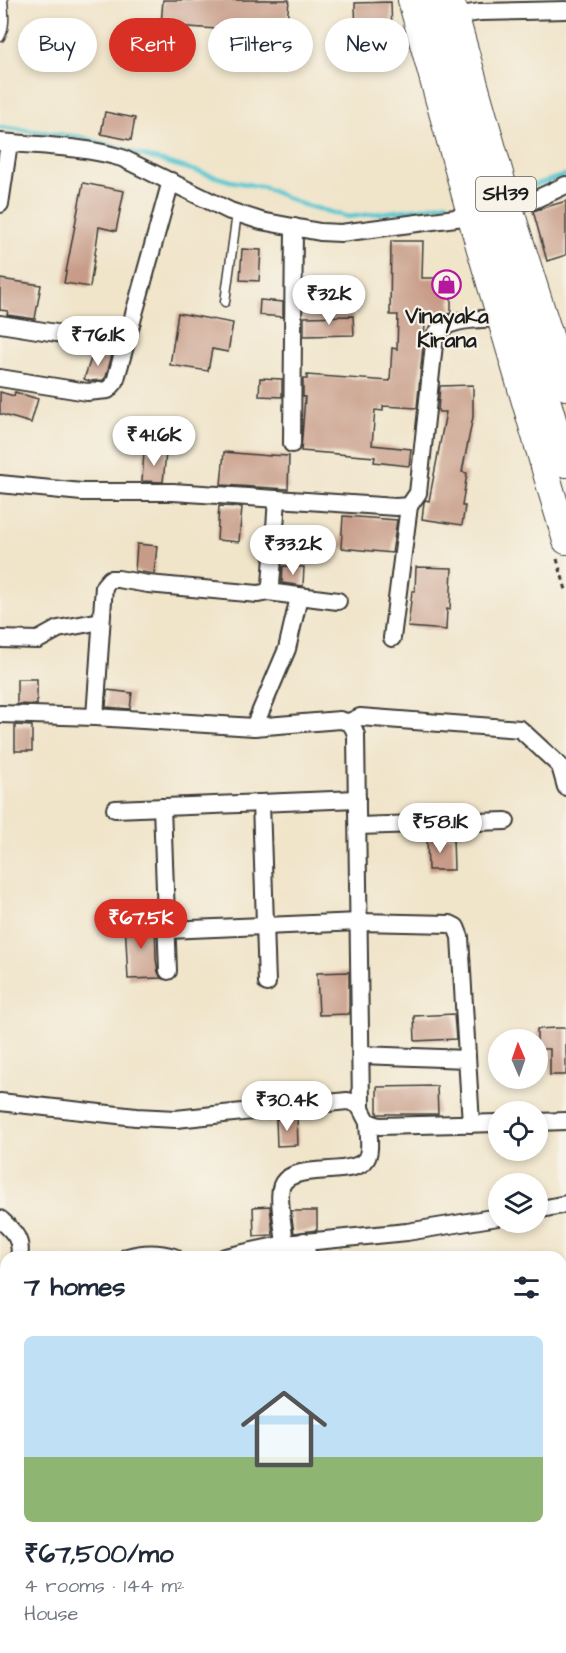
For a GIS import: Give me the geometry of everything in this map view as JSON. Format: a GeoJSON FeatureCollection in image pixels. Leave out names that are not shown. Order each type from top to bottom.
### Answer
{"type":"FeatureCollection","features":[{"type":"Feature","properties":{"kind":"main road","name":"SH39"},"geometry":{"type":"LineString","coordinates":[[411,0],[490,209],[562,356],[566,387]]}},
{"type":"Feature","properties":{"kind":"main road"},"geometry":{"type":"LineString","coordinates":[[430,0],[566,464]]}},
{"type":"Feature","properties":{"kind":"main road","name":"SH39"},"geometry":{"type":"LineString","coordinates":[[453,8],[490,209],[500,318],[566,541]]}},
{"type":"Feature","properties":{"kind":"street"},"geometry":{"type":"LineString","coordinates":[[453,8],[480,12],[566,10]]}},
{"type":"Feature","properties":{"kind":"street"},"geometry":{"type":"LineString","coordinates":[[0,204],[5,143],[70,147],[106,153],[122,158],[237,213],[261,221],[341,233],[534,200],[566,185]]}},
{"type":"Feature","properties":{"kind":"street"},"geometry":{"type":"LineString","coordinates":[[0,378],[87,392],[108,390],[115,382],[171,182]]}},
{"type":"Feature","properties":{"kind":"street"},"geometry":{"type":"LineString","coordinates":[[292,444],[294,227]]}},
{"type":"Feature","properties":{"kind":"street"},"geometry":{"type":"LineString","coordinates":[[392,639],[409,506],[418,493],[435,335],[450,323],[500,318]]}},
{"type":"Feature","properties":{"kind":"street"},"geometry":{"type":"LineString","coordinates":[[0,324],[125,344]]}},
{"type":"Feature","properties":{"kind":"street"},"geometry":{"type":"LineString","coordinates":[[0,484],[82,492],[173,492],[409,506]]}},
{"type":"Feature","properties":{"kind":"street"},"geometry":{"type":"LineString","coordinates":[[268,592],[271,585],[277,499]]}},
{"type":"Feature","properties":{"kind":"street"},"geometry":{"type":"LineString","coordinates":[[95,717],[103,589],[110,579],[258,594],[268,592],[338,601]]}},
{"type":"Feature","properties":{"kind":"street"},"geometry":{"type":"LineString","coordinates":[[254,727],[287,649],[299,597]]}},
{"type":"Feature","properties":{"kind":"street"},"geometry":{"type":"LineString","coordinates":[[0,639],[30,640],[58,628],[101,621]]}},
{"type":"Feature","properties":{"kind":"street"},"geometry":{"type":"LineString","coordinates":[[0,714],[95,717],[254,727],[340,720],[349,722],[354,727],[358,825],[362,1106],[368,1122],[369,1154],[365,1162],[357,1167],[304,1173],[282,1184],[280,1193],[285,1244]]}},
{"type":"Feature","properties":{"kind":"street"},"geometry":{"type":"LineString","coordinates":[[349,722],[360,717],[520,729],[560,766],[566,787]]}},
{"type":"Feature","properties":{"kind":"street"},"geometry":{"type":"LineString","coordinates":[[115,809],[357,799]]}},
{"type":"Feature","properties":{"kind":"street"},"geometry":{"type":"LineString","coordinates":[[261,803],[267,983]]}},
{"type":"Feature","properties":{"kind":"street"},"geometry":{"type":"LineString","coordinates":[[162,807],[168,971]]}},
{"type":"Feature","properties":{"kind":"street"},"geometry":{"type":"LineString","coordinates":[[358,825],[506,821]]}},
{"type":"Feature","properties":{"kind":"street"},"geometry":{"type":"LineString","coordinates":[[167,930],[359,922],[450,924],[456,927],[460,937],[471,1124]]}},
{"type":"Feature","properties":{"kind":"street"},"geometry":{"type":"LineString","coordinates":[[361,1055],[467,1059]]}},
{"type":"Feature","properties":{"kind":"street"},"geometry":{"type":"LineString","coordinates":[[0,1102],[136,1117],[176,1119],[347,1101],[362,1106]]}},
{"type":"Feature","properties":{"kind":"street"},"geometry":{"type":"LineString","coordinates":[[548,1122],[566,1121]]}},
{"type":"Feature","properties":{"kind":"street"},"geometry":{"type":"LineString","coordinates":[[368,1122],[379,1126],[488,1123]]}},
{"type":"Feature","properties":{"kind":"street"},"geometry":{"type":"LineString","coordinates":[[548,1208],[566,1204]]}},
{"type":"Feature","properties":{"kind":"street"},"geometry":{"type":"LineString","coordinates":[[0,1219],[19,1240],[19,1251]]}},
{"type":"Feature","properties":{"kind":"street"},"geometry":{"type":"LineString","coordinates":[[253,1251],[285,1244],[306,1249],[488,1219]]}},
{"type":"Feature","properties":{"kind":"lane"},"geometry":{"type":"LineString","coordinates":[[0,37],[3,32],[3,0]]}},
{"type":"Feature","properties":{"kind":"lane"},"geometry":{"type":"LineString","coordinates":[[225,302],[237,213]]}},
{"type":"Feature","properties":{"kind":"building"},"geometry":{"type":"Polygon","coordinates":[[[163,0],[289,0],[287,18],[208,18],[208,28],[196,28],[196,18],[162,18],[163,0]]]}},
{"type":"Feature","properties":{"kind":"building"},"geometry":{"type":"Polygon","coordinates":[[[391,2],[392,18],[355,18],[355,3],[391,2]]]}},
{"type":"Feature","properties":{"kind":"building"},"geometry":{"type":"Polygon","coordinates":[[[105,112],[135,118],[131,140],[101,134],[105,112]]]}},
{"type":"Feature","properties":{"kind":"building"},"geometry":{"type":"Polygon","coordinates":[[[83,183],[124,191],[116,231],[99,227],[90,287],[64,283],[83,183]]]}},
{"type":"Feature","properties":{"kind":"building"},"geometry":{"type":"Polygon","coordinates":[[[566,201],[566,255],[547,261],[533,211],[566,201]]]}},
{"type":"Feature","properties":{"kind":"building"},"geometry":{"type":"Polygon","coordinates":[[[391,241],[423,241],[422,278],[451,278],[451,313],[426,315],[417,408],[383,406],[383,411],[375,410],[372,445],[411,449],[409,466],[374,462],[375,457],[301,451],[305,397],[303,397],[303,379],[307,379],[307,375],[390,381],[392,348],[397,349],[398,315],[390,315],[391,241]]]}},
{"type":"Feature","properties":{"kind":"building"},"geometry":{"type":"Polygon","coordinates":[[[242,249],[261,250],[259,281],[240,280],[242,249]]]}},
{"type":"Feature","properties":{"kind":"building"},"geometry":{"type":"Polygon","coordinates":[[[0,279],[41,285],[35,319],[7,315],[8,311],[0,310],[0,279]]]}},
{"type":"Feature","properties":{"kind":"building"},"geometry":{"type":"Polygon","coordinates":[[[260,300],[283,302],[283,317],[259,315],[260,300]]]}},
{"type":"Feature","properties":{"kind":"building"},"geometry":{"type":"Polygon","coordinates":[[[178,313],[233,323],[228,352],[212,349],[208,371],[170,365],[178,313]]]}},
{"type":"Feature","properties":{"kind":"building"},"geometry":{"type":"Polygon","coordinates":[[[353,316],[354,335],[304,336],[304,317],[353,316]]]}},
{"type":"Feature","properties":{"kind":"building"},"geometry":{"type":"Polygon","coordinates":[[[94,350],[112,355],[106,377],[103,380],[89,381],[84,379],[94,350]]]}},
{"type":"Feature","properties":{"kind":"building"},"geometry":{"type":"Polygon","coordinates":[[[260,378],[282,379],[282,397],[259,396],[260,378]]]}},
{"type":"Feature","properties":{"kind":"building"},"geometry":{"type":"Polygon","coordinates":[[[473,385],[473,417],[462,472],[467,473],[462,506],[465,506],[462,525],[422,519],[424,502],[429,501],[446,412],[438,410],[440,386],[473,385]]]}},
{"type":"Feature","properties":{"kind":"building"},"geometry":{"type":"Polygon","coordinates":[[[0,392],[14,396],[15,392],[38,399],[31,423],[0,414],[0,392]]]}},
{"type":"Feature","properties":{"kind":"building"},"geometry":{"type":"Polygon","coordinates":[[[144,452],[166,453],[163,482],[142,481],[144,452]]]}},
{"type":"Feature","properties":{"kind":"building"},"geometry":{"type":"Polygon","coordinates":[[[224,452],[289,456],[288,489],[221,485],[224,452]]]}},
{"type":"Feature","properties":{"kind":"building"},"geometry":{"type":"Polygon","coordinates":[[[219,506],[242,507],[239,542],[217,540],[219,506]]]}},
{"type":"Feature","properties":{"kind":"building"},"geometry":{"type":"Polygon","coordinates":[[[343,516],[397,520],[392,553],[341,548],[343,516]]]}},
{"type":"Feature","properties":{"kind":"building"},"geometry":{"type":"Polygon","coordinates":[[[137,544],[157,546],[154,574],[135,571],[137,544]]]}},
{"type":"Feature","properties":{"kind":"building"},"geometry":{"type":"Polygon","coordinates":[[[283,566],[304,567],[303,586],[282,583],[283,566]]]}},
{"type":"Feature","properties":{"kind":"building"},"geometry":{"type":"Polygon","coordinates":[[[416,567],[452,568],[450,610],[447,609],[446,630],[408,627],[412,591],[415,591],[416,567]]]}},
{"type":"Feature","properties":{"kind":"building"},"geometry":{"type":"Polygon","coordinates":[[[17,679],[37,679],[37,705],[17,704],[17,679]]]}},
{"type":"Feature","properties":{"kind":"building"},"geometry":{"type":"Polygon","coordinates":[[[107,690],[132,693],[130,709],[106,707],[107,690]]]}},
{"type":"Feature","properties":{"kind":"building"},"geometry":{"type":"Polygon","coordinates":[[[15,725],[32,726],[32,751],[15,751],[15,725]]]}},
{"type":"Feature","properties":{"kind":"building"},"geometry":{"type":"Polygon","coordinates":[[[427,837],[453,837],[454,870],[428,870],[427,837]]]}},
{"type":"Feature","properties":{"kind":"building"},"geometry":{"type":"Polygon","coordinates":[[[155,920],[156,959],[161,978],[128,979],[125,921],[155,920]]]}},
{"type":"Feature","properties":{"kind":"building"},"geometry":{"type":"Polygon","coordinates":[[[349,972],[349,1014],[319,1015],[317,973],[349,972]]]}},
{"type":"Feature","properties":{"kind":"building"},"geometry":{"type":"Polygon","coordinates":[[[454,1014],[456,1039],[415,1041],[414,1016],[454,1014]]]}},
{"type":"Feature","properties":{"kind":"building"},"geometry":{"type":"Polygon","coordinates":[[[566,1028],[566,1075],[550,1075],[548,1029],[537,1029],[566,1028]]]}},
{"type":"Feature","properties":{"kind":"building"},"geometry":{"type":"Polygon","coordinates":[[[437,1086],[438,1114],[377,1114],[377,1087],[437,1086]]]}},
{"type":"Feature","properties":{"kind":"building"},"geometry":{"type":"Polygon","coordinates":[[[297,1117],[298,1145],[277,1146],[276,1119],[297,1117]]]}},
{"type":"Feature","properties":{"kind":"building"},"geometry":{"type":"Polygon","coordinates":[[[270,1206],[273,1235],[254,1236],[253,1207],[270,1206]]]}},
{"type":"Feature","properties":{"kind":"building"},"geometry":{"type":"Polygon","coordinates":[[[291,1211],[317,1211],[317,1230],[294,1233],[291,1211]]]}},
{"type":"Feature","properties":{"kind":"waterway"},"geometry":{"type":"LineString","coordinates":[[0,127],[80,137],[230,181],[263,187],[301,204],[348,217],[447,203]]}},
{"type":"Feature","properties":{"kind":"waterway"},"geometry":{"type":"LineString","coordinates":[[528,187],[566,175]]}},
{"type":"Feature","properties":{"kind":"place","name":"Vinayaka Kirana"},"geometry":{"type":"Point","coordinates":[447,285]}}]}
